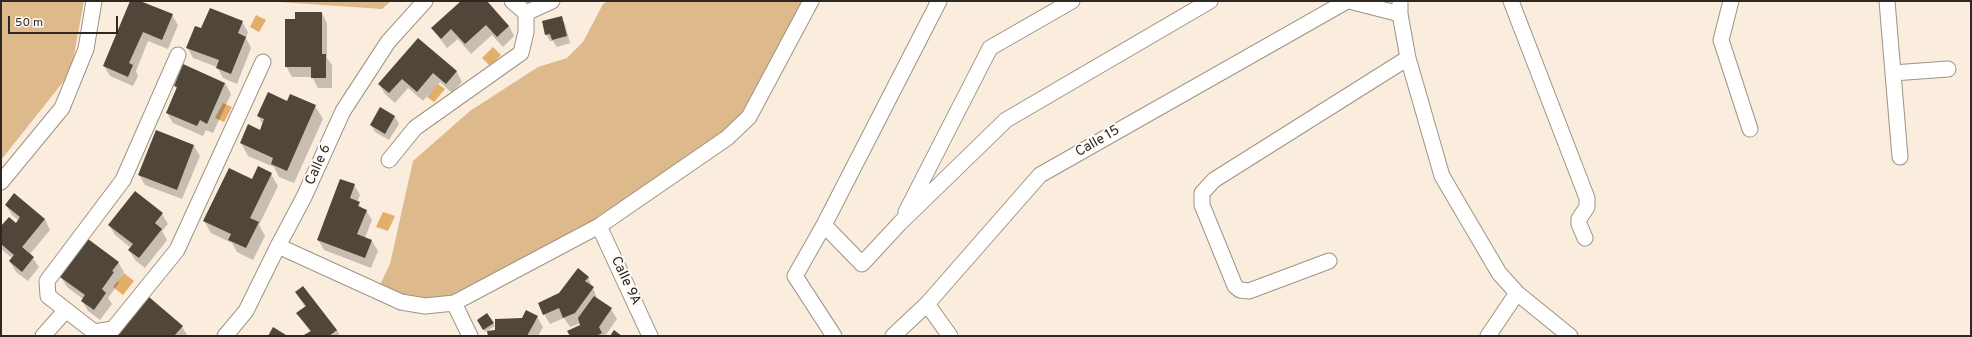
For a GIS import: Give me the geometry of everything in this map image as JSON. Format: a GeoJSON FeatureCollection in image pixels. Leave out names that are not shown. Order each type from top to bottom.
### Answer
{"type":"FeatureCollection","features":[{"type":"Feature","properties":{"kind":"street"},"geometry":{"type":"LineString","coordinates":[[1,182],[62,108],[86,49],[94,1]]}},
{"type":"Feature","properties":{"kind":"street","name":"Calle 6"},"geometry":{"type":"LineString","coordinates":[[225,336],[246,311],[304,197],[343,111],[388,42],[425,1]]}},
{"type":"Feature","properties":{"kind":"street"},"geometry":{"type":"LineString","coordinates":[[390,160],[415,128],[521,53],[526,32],[526,13],[512,1]]}},
{"type":"Feature","properties":{"kind":"street"},"geometry":{"type":"LineString","coordinates":[[526,13],[552,1]]}},
{"type":"Feature","properties":{"kind":"street"},"geometry":{"type":"LineString","coordinates":[[278,246],[401,302],[425,306],[454,303],[599,226],[727,138],[749,117],[811,1]]}},
{"type":"Feature","properties":{"kind":"street"},"geometry":{"type":"LineString","coordinates":[[834,336],[795,276],[824,225],[939,1]]}},
{"type":"Feature","properties":{"kind":"street"},"geometry":{"type":"LineString","coordinates":[[900,223],[990,48],[1072,1]]}},
{"type":"Feature","properties":{"kind":"street"},"geometry":{"type":"LineString","coordinates":[[824,225],[862,264],[900,223],[1006,120],[1210,1]]}},
{"type":"Feature","properties":{"kind":"street"},"geometry":{"type":"LineString","coordinates":[[1348,1],[1400,7],[1408,58],[1442,176],[1500,273],[1517,293],[1570,336]]}},
{"type":"Feature","properties":{"kind":"street","name":"Calle 15"},"geometry":{"type":"LineString","coordinates":[[893,336],[927,304],[1040,175],[1348,1]]}},
{"type":"Feature","properties":{"kind":"street"},"geometry":{"type":"LineString","coordinates":[[1511,1],[1587,198],[1587,207],[1579,219],[1579,224],[1585,238]]}},
{"type":"Feature","properties":{"kind":"street"},"geometry":{"type":"LineString","coordinates":[[1731,1],[1721,40],[1750,129]]}},
{"type":"Feature","properties":{"kind":"street"},"geometry":{"type":"LineString","coordinates":[[1887,1],[1900,157]]}},
{"type":"Feature","properties":{"kind":"street"},"geometry":{"type":"LineString","coordinates":[[178,55],[123,180],[48,281],[48,296],[94,332],[113,329],[178,250],[263,62]]}},
{"type":"Feature","properties":{"kind":"street"},"geometry":{"type":"LineString","coordinates":[[1329,261],[1249,291],[1240,290],[1235,286],[1202,205],[1202,193],[1214,180],[1408,58]]}},
{"type":"Feature","properties":{"kind":"street"},"geometry":{"type":"LineString","coordinates":[[1893,73],[1948,69]]}},
{"type":"Feature","properties":{"kind":"street","name":"Calle 9A"},"geometry":{"type":"LineString","coordinates":[[599,226],[650,336]]}},
{"type":"Feature","properties":{"kind":"street"},"geometry":{"type":"LineString","coordinates":[[1488,336],[1517,293]]}},
{"type":"Feature","properties":{"kind":"street"},"geometry":{"type":"LineString","coordinates":[[454,303],[470,336]]}},
{"type":"Feature","properties":{"kind":"street"},"geometry":{"type":"LineString","coordinates":[[927,304],[950,336]]}},
{"type":"Feature","properties":{"kind":"street"},"geometry":{"type":"LineString","coordinates":[[43,336],[66,310]]}},
{"type":"Feature","properties":{"kind":"shaded area"},"geometry":{"type":"Polygon","coordinates":[[[1,1],[84,1],[71,72],[1,160],[1,1]]]}},
{"type":"Feature","properties":{"kind":"shaded area"},"geometry":{"type":"Polygon","coordinates":[[[264,1],[391,1],[382,9],[264,1]]]}},
{"type":"Feature","properties":{"kind":"shaded area"},"geometry":{"type":"Polygon","coordinates":[[[608,1],[811,1],[749,117],[599,226],[454,303],[425,306],[377,291],[390,264],[413,161],[470,111],[538,67],[567,58],[583,42],[603,4],[608,1]]]}},
{"type":"Feature","properties":{"kind":"shaded area"},"geometry":{"type":"Polygon","coordinates":[[[256,15],[266,20],[259,32],[250,27],[256,15]]]}},
{"type":"Feature","properties":{"kind":"shaded area"},"geometry":{"type":"Polygon","coordinates":[[[493,47],[501,55],[490,66],[482,58],[493,47]]]}},
{"type":"Feature","properties":{"kind":"shaded area"},"geometry":{"type":"Polygon","coordinates":[[[438,84],[445,89],[434,102],[427,97],[438,84]]]}},
{"type":"Feature","properties":{"kind":"shaded area"},"geometry":{"type":"Polygon","coordinates":[[[223,103],[232,107],[224,122],[215,118],[223,103]]]}},
{"type":"Feature","properties":{"kind":"shaded area"},"geometry":{"type":"Polygon","coordinates":[[[383,212],[395,216],[388,231],[376,227],[383,212]]]}},
{"type":"Feature","properties":{"kind":"shaded area"},"geometry":{"type":"Polygon","coordinates":[[[124,273],[134,281],[123,295],[113,287],[124,273]]]}},
{"type":"Feature","properties":{"kind":"building"},"geometry":{"type":"Polygon","coordinates":[[[130,1],[140,1],[173,14],[162,40],[143,32],[129,63],[133,65],[128,77],[103,66],[130,1]]]}},
{"type":"Feature","properties":{"kind":"building"},"geometry":{"type":"Polygon","coordinates":[[[461,1],[487,1],[509,26],[497,37],[486,25],[465,44],[451,29],[441,39],[431,28],[461,1]]]}},
{"type":"Feature","properties":{"kind":"building"},"geometry":{"type":"Polygon","coordinates":[[[210,8],[243,21],[238,33],[246,37],[231,74],[216,68],[219,60],[186,48],[195,26],[201,28],[210,8]]]}},
{"type":"Feature","properties":{"kind":"building"},"geometry":{"type":"Polygon","coordinates":[[[295,12],[322,12],[322,54],[326,54],[326,78],[311,78],[311,67],[285,67],[285,19],[295,19],[295,12]]]}},
{"type":"Feature","properties":{"kind":"building"},"geometry":{"type":"Polygon","coordinates":[[[562,16],[567,36],[552,40],[550,34],[545,35],[542,21],[562,16]]]}},
{"type":"Feature","properties":{"kind":"building"},"geometry":{"type":"Polygon","coordinates":[[[418,38],[457,71],[446,84],[433,73],[417,92],[402,79],[389,93],[378,84],[418,38]]]}},
{"type":"Feature","properties":{"kind":"building"},"geometry":{"type":"Polygon","coordinates":[[[183,64],[225,83],[207,124],[200,120],[197,126],[166,113],[177,87],[174,86],[183,64]]]}},
{"type":"Feature","properties":{"kind":"building"},"geometry":{"type":"Polygon","coordinates":[[[268,92],[287,101],[290,94],[316,105],[287,171],[271,164],[273,158],[240,143],[248,124],[260,130],[264,119],[257,116],[268,92]]]}},
{"type":"Feature","properties":{"kind":"building"},"geometry":{"type":"Polygon","coordinates":[[[380,107],[395,116],[385,134],[370,125],[380,107]]]}},
{"type":"Feature","properties":{"kind":"building"},"geometry":{"type":"Polygon","coordinates":[[[156,130],[194,145],[177,190],[138,175],[156,130]]]}},
{"type":"Feature","properties":{"kind":"building"},"geometry":{"type":"Polygon","coordinates":[[[258,166],[272,173],[250,218],[259,222],[246,248],[228,240],[231,234],[203,221],[229,168],[252,179],[258,166]]]}},
{"type":"Feature","properties":{"kind":"building"},"geometry":{"type":"Polygon","coordinates":[[[340,179],[355,184],[350,198],[360,202],[358,206],[367,210],[357,234],[372,240],[365,258],[317,240],[340,179]]]}},
{"type":"Feature","properties":{"kind":"building"},"geometry":{"type":"Polygon","coordinates":[[[135,191],[163,213],[155,223],[162,229],[139,258],[128,250],[133,244],[108,225],[135,191]]]}},
{"type":"Feature","properties":{"kind":"building"},"geometry":{"type":"Polygon","coordinates":[[[14,193],[45,219],[22,247],[34,257],[22,272],[9,261],[14,255],[1,244],[1,226],[9,217],[16,223],[20,217],[5,205],[14,193]]]}},
{"type":"Feature","properties":{"kind":"building"},"geometry":{"type":"Polygon","coordinates":[[[88,239],[119,262],[102,289],[106,293],[94,310],[81,301],[85,295],[60,277],[88,239]]]}},
{"type":"Feature","properties":{"kind":"building"},"geometry":{"type":"Polygon","coordinates":[[[578,268],[589,277],[585,281],[594,287],[575,313],[563,318],[559,308],[543,315],[538,303],[559,293],[578,268]]]}},
{"type":"Feature","properties":{"kind":"building"},"geometry":{"type":"Polygon","coordinates":[[[303,286],[337,330],[329,336],[302,336],[311,331],[296,313],[306,306],[295,292],[303,286]]]}},
{"type":"Feature","properties":{"kind":"building"},"geometry":{"type":"Polygon","coordinates":[[[594,296],[612,308],[599,327],[602,333],[596,336],[570,336],[567,331],[580,325],[578,318],[594,296]]]}},
{"type":"Feature","properties":{"kind":"building"},"geometry":{"type":"Polygon","coordinates":[[[149,297],[183,326],[174,336],[115,336],[149,297]]]}},
{"type":"Feature","properties":{"kind":"building"},"geometry":{"type":"Polygon","coordinates":[[[526,310],[538,316],[527,336],[488,336],[487,331],[495,330],[495,319],[522,318],[526,310]]]}},
{"type":"Feature","properties":{"kind":"building"},"geometry":{"type":"Polygon","coordinates":[[[487,313],[494,323],[483,330],[477,320],[487,313]]]}},
{"type":"Feature","properties":{"kind":"building"},"geometry":{"type":"Polygon","coordinates":[[[273,327],[286,335],[268,336],[273,327]]]}},
{"type":"Feature","properties":{"kind":"building"},"geometry":{"type":"Polygon","coordinates":[[[614,330],[622,336],[610,336],[614,330]]]}}]}
